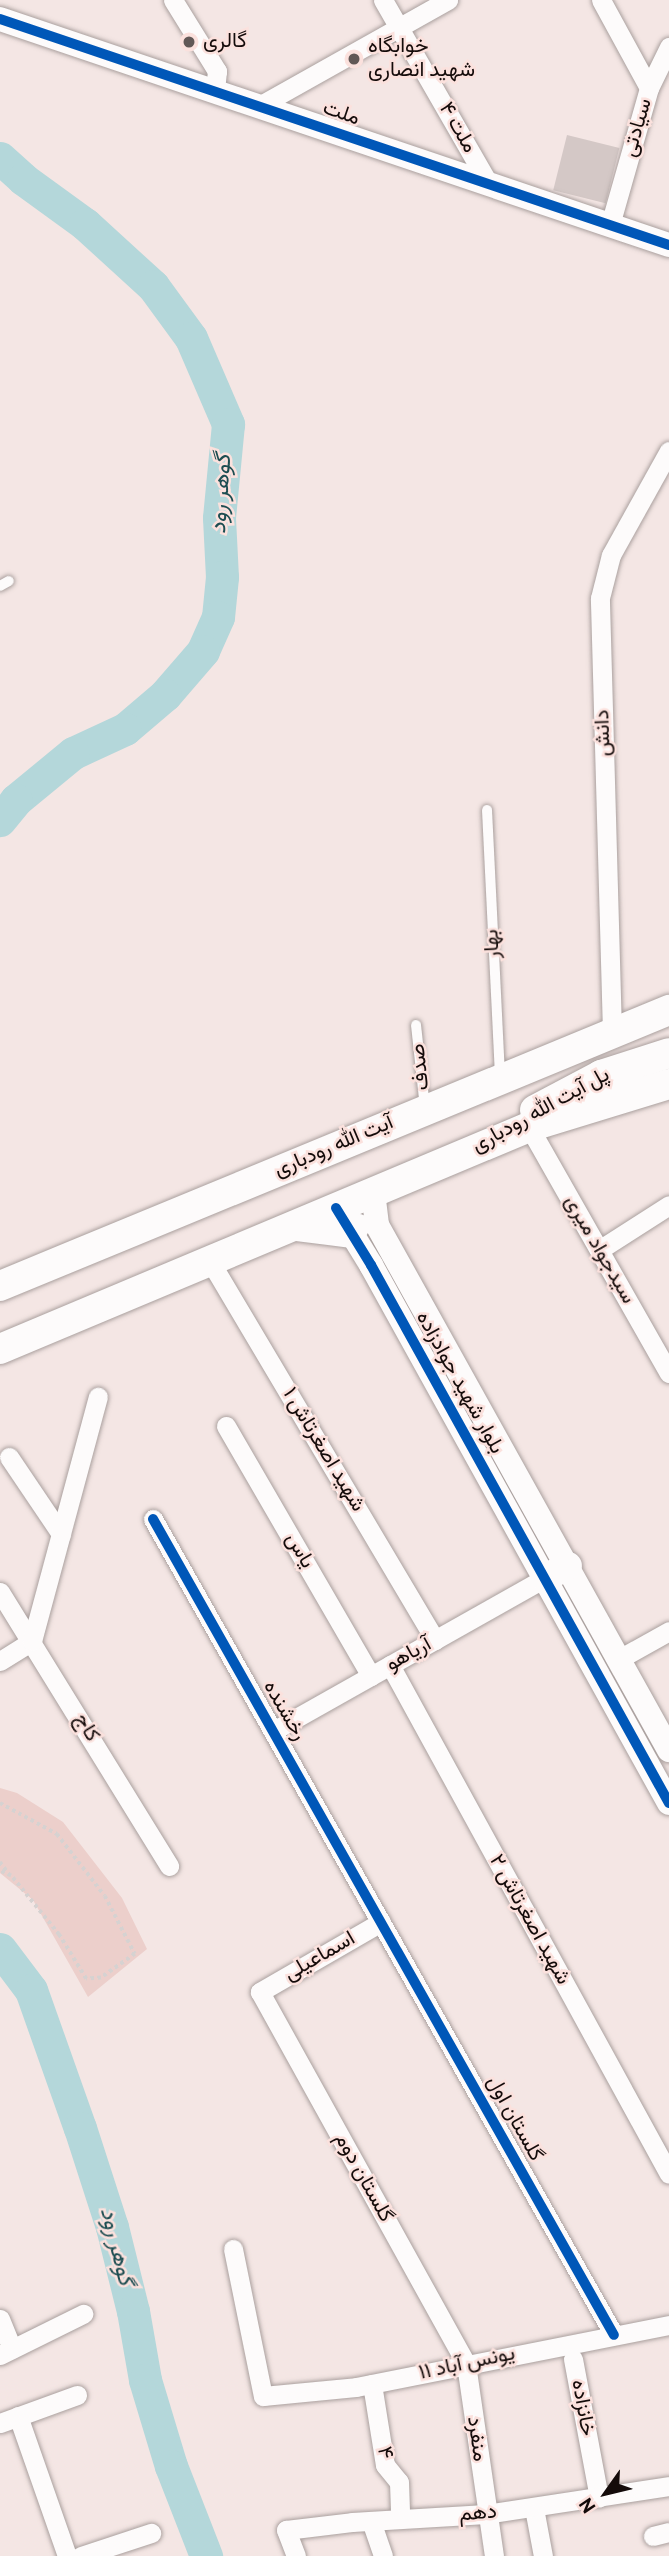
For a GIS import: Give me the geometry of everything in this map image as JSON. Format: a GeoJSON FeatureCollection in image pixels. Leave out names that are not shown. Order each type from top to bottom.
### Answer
{"type":"FeatureCollection","features":[{"type":"Feature","properties":{"kind":"main road","name":"آیت الله رودباری"},"geometry":{"type":"LineString","coordinates":[[0,1286],[669,1010]]}},
{"type":"Feature","properties":{"kind":"main road","name":"پل آیت الله رودباری"},"geometry":{"type":"LineString","coordinates":[[454,1158],[548,1102],[601,1075],[669,1053]]}},
{"type":"Feature","properties":{"kind":"main road"},"geometry":{"type":"LineString","coordinates":[[0,1349],[529,1127],[669,1084]]}},
{"type":"Feature","properties":{"kind":"street"},"geometry":{"type":"LineString","coordinates":[[173,0],[217,71],[215,92]]}},
{"type":"Feature","properties":{"kind":"street","name":"ملت ۴"},"geometry":{"type":"LineString","coordinates":[[383,0],[489,184]]}},
{"type":"Feature","properties":{"kind":"street"},"geometry":{"type":"LineString","coordinates":[[260,106],[448,0]]}},
{"type":"Feature","properties":{"kind":"street","name":"سیادتی"},"geometry":{"type":"LineString","coordinates":[[601,0],[649,88],[610,225]]}},
{"type":"Feature","properties":{"kind":"street","name":"ملت"},"geometry":{"type":"LineString","coordinates":[[0,19],[669,245]]}},
{"type":"Feature","properties":{"kind":"street"},"geometry":{"type":"LineString","coordinates":[[649,88],[669,47]]}},
{"type":"Feature","properties":{"kind":"street","name":"دانش"},"geometry":{"type":"LineString","coordinates":[[612,1032],[600,598],[611,555],[669,451]]}},
{"type":"Feature","properties":{"kind":"street","name":"سیدجواد میری"},"geometry":{"type":"LineString","coordinates":[[529,1127],[669,1373]]}},
{"type":"Feature","properties":{"kind":"street","name":"بلوار شهید جوادزاده"},"geometry":{"type":"LineString","coordinates":[[373,1192],[377,1225],[556,1572]]}},
{"type":"Feature","properties":{"kind":"street"},"geometry":{"type":"LineString","coordinates":[[599,1250],[669,1205]]}},
{"type":"Feature","properties":{"kind":"street","name":"بلوار شهید جوادزاده"},"geometry":{"type":"LineString","coordinates":[[336,1208],[556,1572],[619,1659],[669,1749]]}},
{"type":"Feature","properties":{"kind":"street"},"geometry":{"type":"LineString","coordinates":[[289,1228],[352,1236],[359,1225],[372,1222],[377,1225]]}},
{"type":"Feature","properties":{"kind":"street","name":"شهید اصغرتاش ۱"},"geometry":{"type":"LineString","coordinates":[[210,1261],[435,1640]]}},
{"type":"Feature","properties":{"kind":"street"},"geometry":{"type":"LineString","coordinates":[[0,1661],[32,1641],[98,1397]]}},
{"type":"Feature","properties":{"kind":"street","name":"یاس"},"geometry":{"type":"LineString","coordinates":[[226,1426],[371,1676]]}},
{"type":"Feature","properties":{"kind":"street"},"geometry":{"type":"LineString","coordinates":[[9,1457],[61,1534]]}},
{"type":"Feature","properties":{"kind":"street","name":"رخشنده"},"geometry":{"type":"LineString","coordinates":[[152,1519],[381,1922]]}},
{"type":"Feature","properties":{"kind":"street"},"geometry":{"type":"LineString","coordinates":[[556,1572],[669,1804]]}},
{"type":"Feature","properties":{"kind":"street","name":"آریاهو"},"geometry":{"type":"LineString","coordinates":[[273,1731],[556,1572]]}},
{"type":"Feature","properties":{"kind":"street","name":"کاج"},"geometry":{"type":"LineString","coordinates":[[0,1592],[169,1866]]}},
{"type":"Feature","properties":{"kind":"street"},"geometry":{"type":"LineString","coordinates":[[619,1659],[669,1631]]}},
{"type":"Feature","properties":{"kind":"street","name":"شهید اصغرتاش ۲"},"geometry":{"type":"LineString","coordinates":[[390,1665],[669,2174]]}},
{"type":"Feature","properties":{"kind":"street","name":"اسماعیلی"},"geometry":{"type":"LineString","coordinates":[[260,1992],[381,1922]]}},
{"type":"Feature","properties":{"kind":"street","name":"گلستان اول"},"geometry":{"type":"LineString","coordinates":[[381,1922],[614,2335]]}},
{"type":"Feature","properties":{"kind":"street","name":"گلستان دوم"},"geometry":{"type":"LineString","coordinates":[[260,1992],[466,2364]]}},
{"type":"Feature","properties":{"kind":"street","name":"یونس آباد ۱۱"},"geometry":{"type":"LineString","coordinates":[[233,2249],[263,2396],[372,2384],[669,2325]]}},
{"type":"Feature","properties":{"kind":"street"},"geometry":{"type":"LineString","coordinates":[[0,2319],[6,2352],[83,2314]]}},
{"type":"Feature","properties":{"kind":"street","name":"خانزاده"},"geometry":{"type":"LineString","coordinates":[[573,2359],[599,2498]]}},
{"type":"Feature","properties":{"kind":"street","name":"منفرد"},"geometry":{"type":"LineString","coordinates":[[466,2364],[494,2556]]}},
{"type":"Feature","properties":{"kind":"street","name":"۴"},"geometry":{"type":"LineString","coordinates":[[372,2384],[385,2465],[398,2482],[400,2519]]}},
{"type":"Feature","properties":{"kind":"street"},"geometry":{"type":"LineString","coordinates":[[67,2556],[9,2420],[77,2395]]}},
{"type":"Feature","properties":{"kind":"street","name":"دهم"},"geometry":{"type":"LineString","coordinates":[[296,2556],[286,2530],[371,2521],[486,2514],[669,2486]]}},
{"type":"Feature","properties":{"kind":"street"},"geometry":{"type":"LineString","coordinates":[[534,2508],[543,2556]]}},
{"type":"Feature","properties":{"kind":"street"},"geometry":{"type":"LineString","coordinates":[[371,2521],[383,2556]]}},
{"type":"Feature","properties":{"kind":"street"},"geometry":{"type":"LineString","coordinates":[[81,2556],[150,2533]]}},
{"type":"Feature","properties":{"kind":"lane","name":"بهار"},"geometry":{"type":"LineString","coordinates":[[487,810],[499,1078]]}},
{"type":"Feature","properties":{"kind":"lane","name":"صدف"},"geometry":{"type":"LineString","coordinates":[[416,1025],[425,1109]]}},
{"type":"Feature","properties":{"kind":"path"},"geometry":{"type":"LineString","coordinates":[[0,1803],[57,1834],[105,1896],[135,1954],[101,1978],[86,1979],[59,1935],[0,1862]]}},
{"type":"Feature","properties":{"kind":"path"},"geometry":{"type":"LineString","coordinates":[[0,1871],[11,1876]]}},
{"type":"Feature","properties":{"kind":"shaded area"},"geometry":{"type":"Polygon","coordinates":[[[0,1788],[17,1793],[63,1822],[122,1898],[147,1949],[88,1997],[33,1900],[0,1873],[0,1788]]]}},
{"type":"Feature","properties":{"kind":"building"},"geometry":{"type":"Polygon","coordinates":[[[567,135],[619,148],[606,203],[553,190],[567,135]]]}},
{"type":"Feature","properties":{"kind":"waterway","name":"گوهر رود"},"geometry":{"type":"LineString","coordinates":[[0,158],[23,179],[85,224],[153,286],[191,338],[228,424],[219,518],[222,577],[218,617],[203,651],[165,695],[125,729],[73,753],[16,800],[0,820]]}},
{"type":"Feature","properties":{"kind":"waterway","name":"گوهر رود"},"geometry":{"type":"LineString","coordinates":[[0,1949],[31,1990],[80,2128],[112,2227],[133,2311],[145,2380],[171,2466],[206,2556]]}},
{"type":"Feature","properties":{"kind":"cycle path"},"geometry":{"type":"LineString","coordinates":[[0,19],[669,245]]}},
{"type":"Feature","properties":{"kind":"cycle path"},"geometry":{"type":"LineString","coordinates":[[336,1208],[371,1265],[669,1803]]}},
{"type":"Feature","properties":{"kind":"cycle path"},"geometry":{"type":"LineString","coordinates":[[153,1519],[614,2335]]}},
{"type":"Feature","properties":{"kind":"place","name":"گالری"},"geometry":{"type":"Point","coordinates":[189,42]}},
{"type":"Feature","properties":{"kind":"place","name":"خوابگاه شهید انصاری"},"geometry":{"type":"Point","coordinates":[354,59]}}]}
